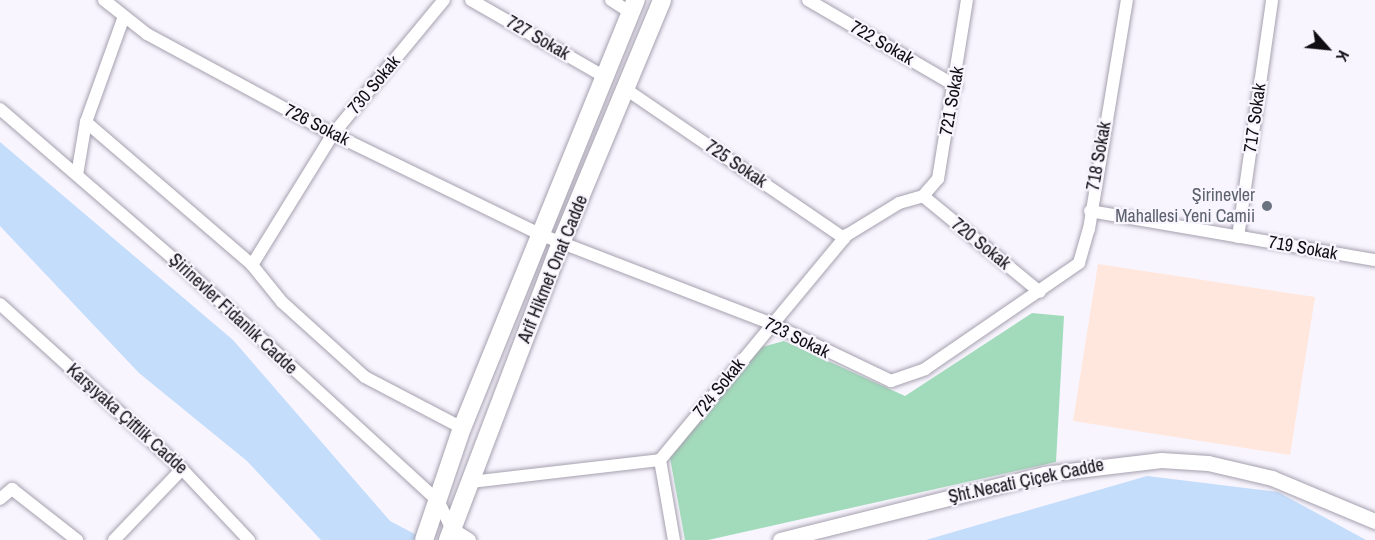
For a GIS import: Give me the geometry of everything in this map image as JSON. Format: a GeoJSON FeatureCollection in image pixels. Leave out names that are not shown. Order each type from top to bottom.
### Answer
{"type":"FeatureCollection","features":[{"type":"Feature","properties":{"kind":"main road","name":"Arif Hikmet Onat Cadde"},"geometry":{"type":"LineString","coordinates":[[450,535],[561,243],[627,90],[662,0]]}},
{"type":"Feature","properties":{"kind":"main road","name":"Arif Hikmet Onat Cadde"},"geometry":{"type":"LineString","coordinates":[[426,537],[462,429],[539,234],[633,7]]}},
{"type":"Feature","properties":{"kind":"street","name":"726 Sokak"},"geometry":{"type":"LineString","coordinates":[[104,0],[123,18],[333,134],[539,234]]}},
{"type":"Feature","properties":{"kind":"street","name":"730 Sokak"},"geometry":{"type":"LineString","coordinates":[[252,265],[333,134],[444,0]]}},
{"type":"Feature","properties":{"kind":"street","name":"727 Sokak"},"geometry":{"type":"LineString","coordinates":[[471,0],[605,77]]}},
{"type":"Feature","properties":{"kind":"street"},"geometry":{"type":"LineString","coordinates":[[610,0],[633,7]]}},
{"type":"Feature","properties":{"kind":"street","name":"722 Sokak"},"geometry":{"type":"LineString","coordinates":[[808,0],[824,4],[956,86]]}},
{"type":"Feature","properties":{"kind":"street","name":"721 Sokak"},"geometry":{"type":"LineString","coordinates":[[922,196],[938,179],[956,86],[967,0]]}},
{"type":"Feature","properties":{"kind":"street","name":"718 Sokak"},"geometry":{"type":"LineString","coordinates":[[1040,292],[1078,263],[1090,211],[1127,0]]}},
{"type":"Feature","properties":{"kind":"street","name":"717 Sokak"},"geometry":{"type":"LineString","coordinates":[[1238,237],[1272,0]]}},
{"type":"Feature","properties":{"kind":"street"},"geometry":{"type":"LineString","coordinates":[[77,175],[86,122],[123,18]]}},
{"type":"Feature","properties":{"kind":"street","name":"725 Sokak"},"geometry":{"type":"LineString","coordinates":[[627,90],[844,238]]}},
{"type":"Feature","properties":{"kind":"street","name":"Şirinevler Fidanlık Cadde"},"geometry":{"type":"LineString","coordinates":[[0,109],[77,175],[439,502],[450,535]]}},
{"type":"Feature","properties":{"kind":"street"},"geometry":{"type":"LineString","coordinates":[[86,122],[252,265],[282,302],[365,377],[462,429]]}},
{"type":"Feature","properties":{"kind":"street","name":"724 Sokak"},"geometry":{"type":"LineString","coordinates":[[660,460],[844,238],[899,203],[922,196]]}},
{"type":"Feature","properties":{"kind":"street","name":"720 Sokak"},"geometry":{"type":"LineString","coordinates":[[922,196],[1040,292]]}},
{"type":"Feature","properties":{"kind":"street","name":"719 Sokak"},"geometry":{"type":"LineString","coordinates":[[1090,211],[1375,260]]}},
{"type":"Feature","properties":{"kind":"street","name":"723 Sokak"},"geometry":{"type":"LineString","coordinates":[[539,234],[772,324],[891,381],[925,369],[1040,292]]}},
{"type":"Feature","properties":{"kind":"street","name":"Karşıyaka Çiftlik Cadde"},"geometry":{"type":"LineString","coordinates":[[0,304],[182,469],[249,540]]}},
{"type":"Feature","properties":{"kind":"street"},"geometry":{"type":"LineString","coordinates":[[470,482],[660,460],[674,540]]}},
{"type":"Feature","properties":{"kind":"street","name":"Şht.Necati Çiçek Cadde"},"geometry":{"type":"LineString","coordinates":[[780,540],[1044,474],[1161,460],[1208,463],[1272,478],[1375,521]]}},
{"type":"Feature","properties":{"kind":"street"},"geometry":{"type":"LineString","coordinates":[[118,539],[182,469]]}},
{"type":"Feature","properties":{"kind":"street"},"geometry":{"type":"LineString","coordinates":[[0,499],[12,489],[77,540]]}},
{"type":"Feature","properties":{"kind":"street"},"geometry":{"type":"LineString","coordinates":[[450,535],[468,540]]}},
{"type":"Feature","properties":{"kind":"shaded area"},"geometry":{"type":"Polygon","coordinates":[[[1098,264],[1315,297],[1290,455],[1073,421],[1098,264]]]}},
{"type":"Feature","properties":{"kind":"green space"},"geometry":{"type":"Polygon","coordinates":[[[1032,313],[1064,316],[1056,462],[708,540],[685,540],[670,458],[762,347],[784,341],[905,396],[1032,313]]]}},
{"type":"Feature","properties":{"kind":"water"},"geometry":{"type":"Polygon","coordinates":[[[0,142],[233,340],[390,521],[426,540],[321,540],[247,461],[139,373],[0,226],[0,142]]]}},
{"type":"Feature","properties":{"kind":"water"},"geometry":{"type":"Polygon","coordinates":[[[1147,476],[1278,492],[1366,540],[926,540],[1147,476]]]}},
{"type":"Feature","properties":{"kind":"place","name":"Şirinevler Mahallesi Yeni Camii"},"geometry":{"type":"Point","coordinates":[1267,206]}}]}
